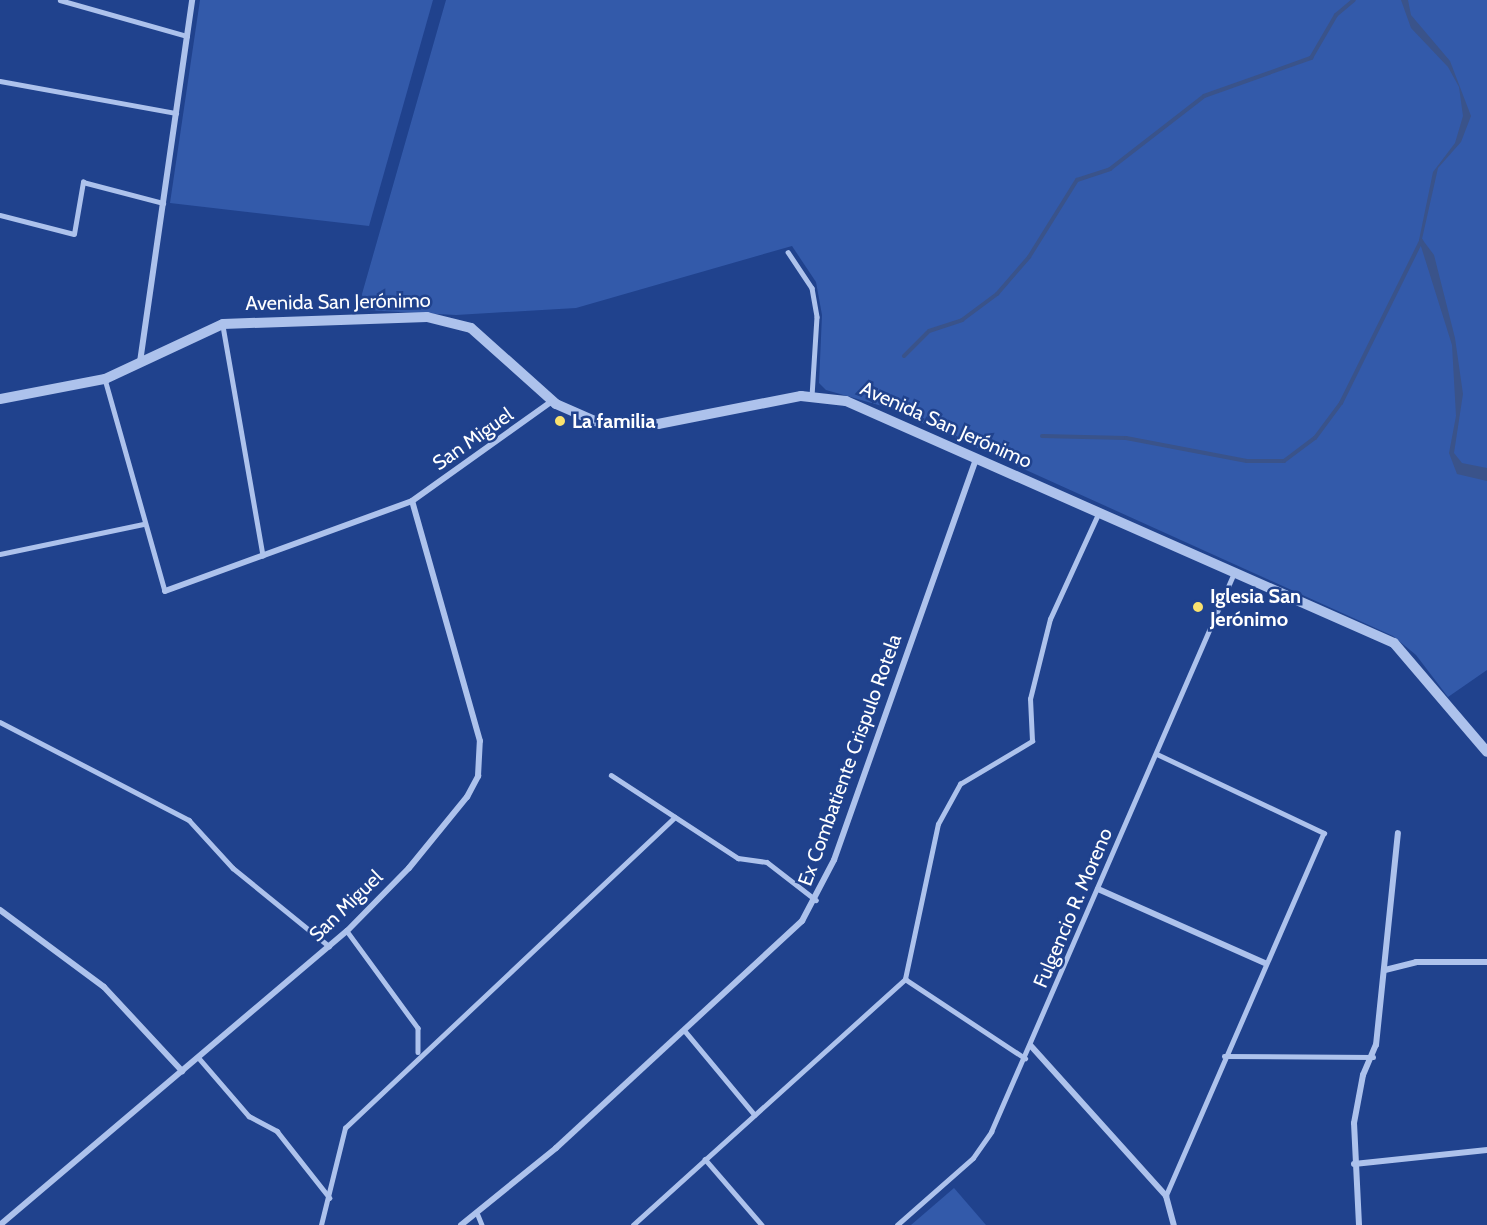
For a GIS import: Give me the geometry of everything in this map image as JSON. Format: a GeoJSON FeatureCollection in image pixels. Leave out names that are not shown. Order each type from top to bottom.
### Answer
{"type":"FeatureCollection","features":[{"type":"Feature","properties":{"kind":"street"},"geometry":{"type":"LineString","coordinates":[[140,362],[192,0]]}},
{"type":"Feature","properties":{"kind":"street","name":"Avenida San Jerónimo"},"geometry":{"type":"LineString","coordinates":[[0,399],[105,379],[223,324],[352,317],[456,322],[489,340],[552,401],[578,416],[633,426],[812,396],[866,406],[1098,514],[1394,643],[1487,752]]}},
{"type":"Feature","properties":{"kind":"street","name":"San Miguel"},"geometry":{"type":"LineString","coordinates":[[165,591],[412,501],[552,401]]}},
{"type":"Feature","properties":{"kind":"street","name":"Ex Combatiente Crispulo Rotela"},"geometry":{"type":"LineString","coordinates":[[461,1225],[471,1223],[686,1031],[782,942],[816,900],[976,457]]}},
{"type":"Feature","properties":{"kind":"street","name":"San Miguel"},"geometry":{"type":"LineString","coordinates":[[0,1225],[329,946],[456,813],[478,776],[481,758],[412,501]]}},
{"type":"Feature","properties":{"kind":"street"},"geometry":{"type":"LineString","coordinates":[[1359,1225],[1354,1164],[1354,1123],[1372,1057],[1385,970],[1398,833]]}},
{"type":"Feature","properties":{"kind":"street"},"geometry":{"type":"LineString","coordinates":[[1098,889],[1265,963]]}},
{"type":"Feature","properties":{"kind":"street"},"geometry":{"type":"LineString","coordinates":[[0,909],[104,987],[182,1071]]}},
{"type":"Feature","properties":{"kind":"street"},"geometry":{"type":"LineString","coordinates":[[1385,970],[1416,962],[1487,962]]}},
{"type":"Feature","properties":{"kind":"street"},"geometry":{"type":"LineString","coordinates":[[1030,1046],[1166,1196],[1174,1225]]}},
{"type":"Feature","properties":{"kind":"street"},"geometry":{"type":"LineString","coordinates":[[1354,1164],[1487,1150]]}},
{"type":"Feature","properties":{"kind":"lane"},"geometry":{"type":"LineString","coordinates":[[60,0],[187,36]]}},
{"type":"Feature","properties":{"kind":"lane"},"geometry":{"type":"LineString","coordinates":[[0,81],[176,113]]}},
{"type":"Feature","properties":{"kind":"lane"},"geometry":{"type":"LineString","coordinates":[[0,215],[74,234],[83,182],[163,203]]}},
{"type":"Feature","properties":{"kind":"lane"},"geometry":{"type":"LineString","coordinates":[[788,252],[812,288],[817,317],[812,396]]}},
{"type":"Feature","properties":{"kind":"lane"},"geometry":{"type":"LineString","coordinates":[[223,324],[263,556]]}},
{"type":"Feature","properties":{"kind":"lane"},"geometry":{"type":"LineString","coordinates":[[105,379],[143,524],[165,591]]}},
{"type":"Feature","properties":{"kind":"lane"},"geometry":{"type":"LineString","coordinates":[[633,1225],[905,979],[938,824],[960,784],[1032,741],[1030,699],[1050,619],[1098,514]]}},
{"type":"Feature","properties":{"kind":"lane"},"geometry":{"type":"LineString","coordinates":[[0,554],[143,524]]}},
{"type":"Feature","properties":{"kind":"lane","name":"Fulgencio R. Moreno"},"geometry":{"type":"LineString","coordinates":[[897,1225],[973,1158],[1025,1058],[1234,573]]}},
{"type":"Feature","properties":{"kind":"lane"},"geometry":{"type":"LineString","coordinates":[[0,722],[189,820],[233,868],[329,946]]}},
{"type":"Feature","properties":{"kind":"lane"},"geometry":{"type":"LineString","coordinates":[[1157,753],[1324,833],[1224,1056],[1166,1196]]}},
{"type":"Feature","properties":{"kind":"lane"},"geometry":{"type":"LineString","coordinates":[[611,775],[738,858],[767,862],[816,900]]}},
{"type":"Feature","properties":{"kind":"lane"},"geometry":{"type":"LineString","coordinates":[[321,1225],[330,1198],[345,1128],[417,1054],[675,817]]}},
{"type":"Feature","properties":{"kind":"lane"},"geometry":{"type":"LineString","coordinates":[[346,930],[418,1028],[417,1054]]}},
{"type":"Feature","properties":{"kind":"lane"},"geometry":{"type":"LineString","coordinates":[[905,979],[1025,1058]]}},
{"type":"Feature","properties":{"kind":"lane"},"geometry":{"type":"LineString","coordinates":[[686,1031],[755,1115]]}},
{"type":"Feature","properties":{"kind":"lane"},"geometry":{"type":"LineString","coordinates":[[198,1056],[249,1116],[277,1131],[330,1198]]}},
{"type":"Feature","properties":{"kind":"lane"},"geometry":{"type":"LineString","coordinates":[[1224,1056],[1372,1057]]}},
{"type":"Feature","properties":{"kind":"lane"},"geometry":{"type":"LineString","coordinates":[[705,1159],[762,1225]]}},
{"type":"Feature","properties":{"kind":"lane"},"geometry":{"type":"LineString","coordinates":[[478,1215],[482,1225]]}},
{"type":"Feature","properties":{"kind":"shaded area"},"geometry":{"type":"Polygon","coordinates":[[[200,0],[433,0],[369,226],[170,203],[200,0]]]}},
{"type":"Feature","properties":{"kind":"shaded area"},"geometry":{"type":"Polygon","coordinates":[[[446,0],[1487,0],[1487,670],[1448,697],[1416,655],[1393,636],[889,408],[826,390],[819,383],[822,315],[816,282],[792,246],[576,308],[456,315],[364,310],[362,294],[446,0]]]}},
{"type":"Feature","properties":{"kind":"shaded area"},"geometry":{"type":"Polygon","coordinates":[[[1401,0],[1408,0],[1411,15],[1450,61],[1471,116],[1461,142],[1438,168],[1422,239],[1434,255],[1455,338],[1463,394],[1454,453],[1462,463],[1487,468],[1487,481],[1457,474],[1449,453],[1456,416],[1452,345],[1419,240],[1433,172],[1455,143],[1463,116],[1459,87],[1448,67],[1411,28],[1401,0]]]}},
{"type":"Feature","properties":{"kind":"shaded area"},"geometry":{"type":"Polygon","coordinates":[[[954,1188],[986,1225],[911,1225],[954,1188]]]}},
{"type":"Feature","properties":{"kind":"waterway"},"geometry":{"type":"LineString","coordinates":[[904,356],[929,331],[962,320],[997,294],[1029,257],[1077,180],[1110,169],[1204,96],[1311,58],[1336,15],[1354,0]]}},
{"type":"Feature","properties":{"kind":"waterway"},"geometry":{"type":"LineString","coordinates":[[1042,436],[1126,438],[1247,461],[1284,461],[1315,438],[1341,403],[1421,241]]}},
{"type":"Feature","properties":{"kind":"place","name":"La familia"},"geometry":{"type":"Point","coordinates":[560,421]}},
{"type":"Feature","properties":{"kind":"place","name":"Iglesia San Jerónimo"},"geometry":{"type":"Point","coordinates":[1198,607]}}]}
